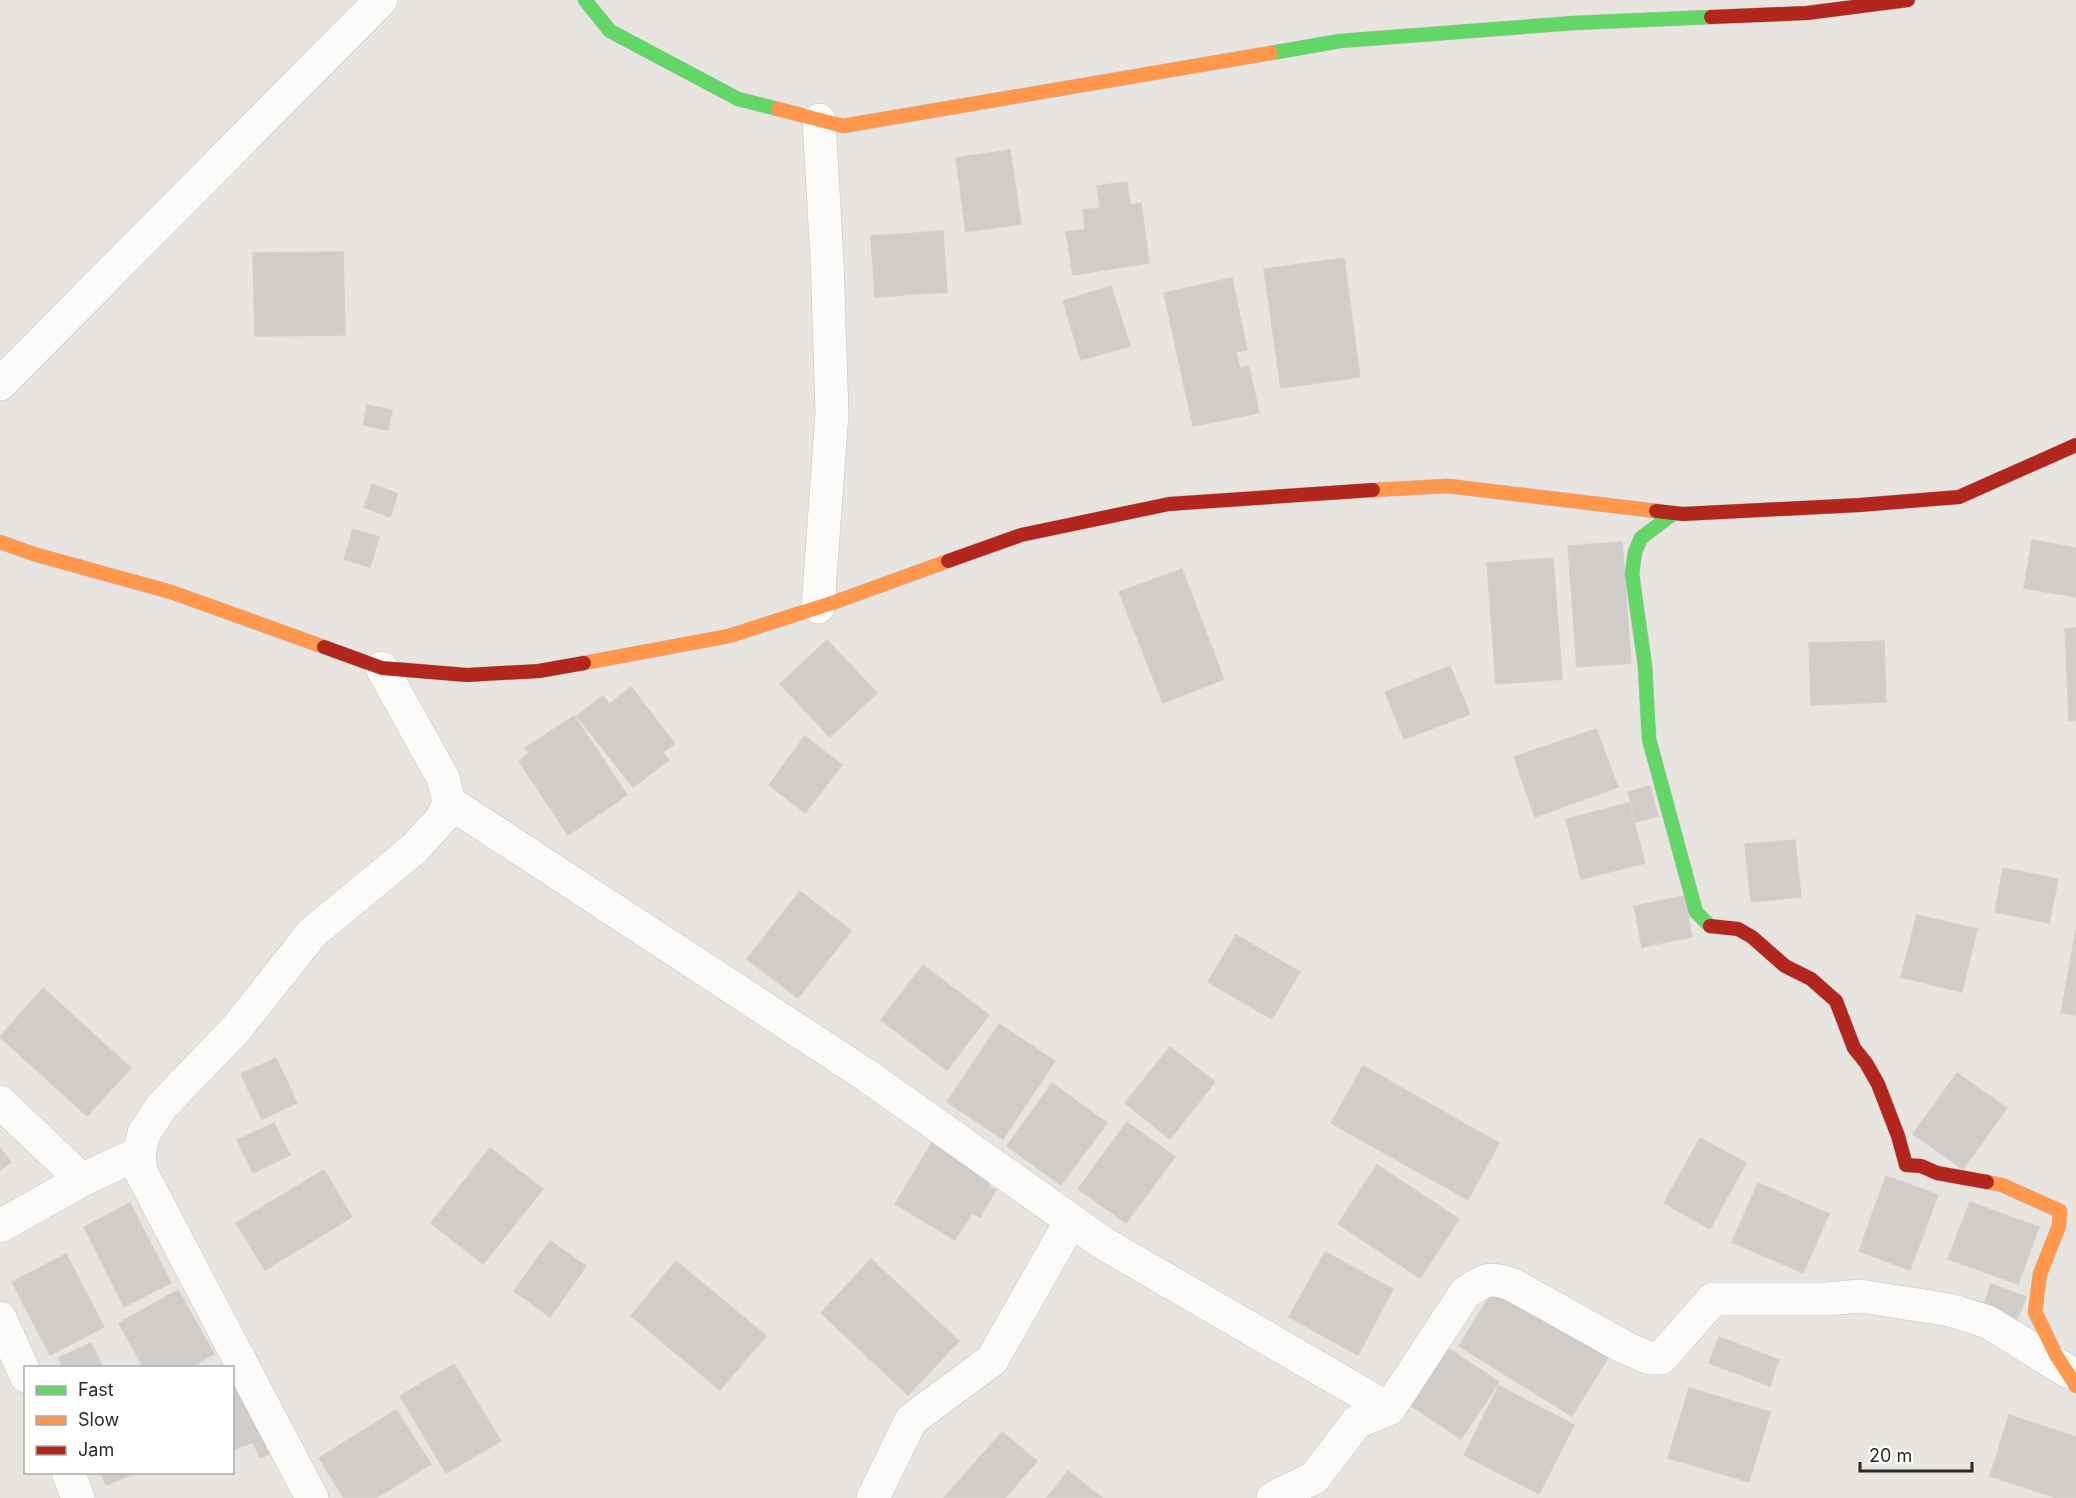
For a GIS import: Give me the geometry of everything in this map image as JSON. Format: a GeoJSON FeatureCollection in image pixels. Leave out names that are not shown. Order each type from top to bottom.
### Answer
{"type":"FeatureCollection","features":[{"type":"Feature","properties":{"kind":"street"},"geometry":{"type":"LineString","coordinates":[[0,384],[381,0]]}},
{"type":"Feature","properties":{"kind":"street"},"geometry":{"type":"LineString","coordinates":[[585,0],[610,31],[738,99],[843,126],[1340,41],[1574,23],[1807,13],[1908,0]]}},
{"type":"Feature","properties":{"kind":"street"},"geometry":{"type":"LineString","coordinates":[[818,607],[832,413],[827,259],[819,120]]}},
{"type":"Feature","properties":{"kind":"street"},"geometry":{"type":"LineString","coordinates":[[0,542],[37,555],[171,592],[382,668],[466,675],[538,671],[729,636],[1021,536],[1169,504],[1448,486],[1674,513],[1860,505],[1959,497],[2076,445]]}},
{"type":"Feature","properties":{"kind":"street"},"geometry":{"type":"LineString","coordinates":[[1674,513],[1641,538],[1635,552],[1632,574],[1645,666],[1649,739],[1696,912],[1711,928],[1738,929],[1752,937],[1785,966],[1811,979],[1836,1001],[1854,1048],[1878,1084],[1898,1136],[1906,1165],[1921,1166],[1937,1173],[2002,1185],[2060,1211],[2059,1226],[2040,1274],[2035,1312],[2071,1379]]}},
{"type":"Feature","properties":{"kind":"street"},"geometry":{"type":"LineString","coordinates":[[312,1498],[141,1172],[140,1153],[144,1133],[162,1106],[236,1029],[312,933],[415,848],[443,817],[449,802],[443,778],[382,668]]}},
{"type":"Feature","properties":{"kind":"street"},"geometry":{"type":"LineString","coordinates":[[449,802],[866,1075],[1103,1243],[1389,1409]]}},
{"type":"Feature","properties":{"kind":"street"},"geometry":{"type":"LineString","coordinates":[[0,1102],[82,1180]]}},
{"type":"Feature","properties":{"kind":"street"},"geometry":{"type":"LineString","coordinates":[[0,1226],[82,1180],[140,1153]]}},
{"type":"Feature","properties":{"kind":"street"},"geometry":{"type":"LineString","coordinates":[[873,1498],[911,1420],[992,1360],[1071,1221]]}},
{"type":"Feature","properties":{"kind":"street"},"geometry":{"type":"LineString","coordinates":[[1273,1498],[1314,1478],[1357,1422],[1389,1409],[1465,1293],[1481,1282],[1495,1278],[1513,1285],[1624,1347],[1649,1358],[1661,1358],[1713,1299],[1828,1299],[1860,1296],[1950,1310],[1988,1322],[2071,1379]]}},
{"type":"Feature","properties":{"kind":"street"},"geometry":{"type":"LineString","coordinates":[[0,1318],[24,1372]]}},
{"type":"Feature","properties":{"kind":"street"},"geometry":{"type":"LineString","coordinates":[[68,1474],[78,1498]]}},
{"type":"Feature","properties":{"kind":"building"},"geometry":{"type":"Polygon","coordinates":[[[1010,150],[1021,224],[966,232],[956,158],[1010,150]]]}},
{"type":"Feature","properties":{"kind":"building"},"geometry":{"type":"Polygon","coordinates":[[[1127,182],[1130,205],[1141,203],[1149,263],[1073,275],[1066,232],[1085,229],[1083,210],[1100,208],[1097,186],[1127,182]]]}},
{"type":"Feature","properties":{"kind":"building"},"geometry":{"type":"Polygon","coordinates":[[[943,231],[947,292],[875,297],[871,236],[943,231]]]}},
{"type":"Feature","properties":{"kind":"building"},"geometry":{"type":"Polygon","coordinates":[[[343,252],[345,335],[255,336],[253,253],[343,252]]]}},
{"type":"Feature","properties":{"kind":"building"},"geometry":{"type":"Polygon","coordinates":[[[1344,258],[1360,377],[1281,388],[1264,269],[1344,258]]]}},
{"type":"Feature","properties":{"kind":"building"},"geometry":{"type":"Polygon","coordinates":[[[1232,278],[1247,350],[1236,352],[1240,368],[1249,366],[1259,413],[1193,426],[1164,293],[1232,278]]]}},
{"type":"Feature","properties":{"kind":"building"},"geometry":{"type":"Polygon","coordinates":[[[1111,286],[1130,346],[1081,360],[1063,301],[1111,286]]]}},
{"type":"Feature","properties":{"kind":"building"},"geometry":{"type":"Polygon","coordinates":[[[367,405],[392,410],[388,430],[363,425],[367,405]]]}},
{"type":"Feature","properties":{"kind":"building"},"geometry":{"type":"Polygon","coordinates":[[[372,484],[398,494],[390,517],[364,507],[372,484]]]}},
{"type":"Feature","properties":{"kind":"building"},"geometry":{"type":"Polygon","coordinates":[[[353,529],[379,537],[370,567],[344,559],[353,529]]]}},
{"type":"Feature","properties":{"kind":"building"},"geometry":{"type":"Polygon","coordinates":[[[2032,540],[2076,548],[2076,597],[2024,588],[2032,540]]]}},
{"type":"Feature","properties":{"kind":"building"},"geometry":{"type":"Polygon","coordinates":[[[1622,542],[1631,663],[1577,667],[1568,546],[1622,542]]]}},
{"type":"Feature","properties":{"kind":"building"},"geometry":{"type":"Polygon","coordinates":[[[1553,558],[1562,679],[1496,684],[1487,563],[1553,558]]]}},
{"type":"Feature","properties":{"kind":"building"},"geometry":{"type":"Polygon","coordinates":[[[1182,569],[1224,679],[1163,703],[1119,592],[1182,569]]]}},
{"type":"Feature","properties":{"kind":"building"},"geometry":{"type":"Polygon","coordinates":[[[2076,628],[2076,720],[2069,721],[2065,629],[2076,628]]]}},
{"type":"Feature","properties":{"kind":"building"},"geometry":{"type":"Polygon","coordinates":[[[827,640],[877,693],[830,737],[780,684],[827,640]]]}},
{"type":"Feature","properties":{"kind":"building"},"geometry":{"type":"Polygon","coordinates":[[[1884,641],[1886,702],[1811,705],[1809,643],[1884,641]]]}},
{"type":"Feature","properties":{"kind":"building"},"geometry":{"type":"Polygon","coordinates":[[[1450,666],[1470,714],[1404,739],[1385,692],[1450,666]]]}},
{"type":"Feature","properties":{"kind":"building"},"geometry":{"type":"Polygon","coordinates":[[[631,687],[675,744],[663,752],[669,760],[633,787],[577,716],[603,696],[609,704],[631,687]]]}},
{"type":"Feature","properties":{"kind":"building"},"geometry":{"type":"Polygon","coordinates":[[[574,716],[627,795],[568,835],[519,761],[530,753],[525,748],[574,716]]]}},
{"type":"Feature","properties":{"kind":"building"},"geometry":{"type":"Polygon","coordinates":[[[1596,729],[1618,787],[1535,817],[1514,757],[1596,729]]]}},
{"type":"Feature","properties":{"kind":"building"},"geometry":{"type":"Polygon","coordinates":[[[805,736],[842,765],[805,813],[769,785],[805,736]]]}},
{"type":"Feature","properties":{"kind":"building"},"geometry":{"type":"Polygon","coordinates":[[[1650,786],[1658,816],[1636,822],[1628,792],[1650,786]]]}},
{"type":"Feature","properties":{"kind":"building"},"geometry":{"type":"Polygon","coordinates":[[[1629,803],[1645,863],[1581,879],[1566,819],[1629,803]]]}},
{"type":"Feature","properties":{"kind":"building"},"geometry":{"type":"Polygon","coordinates":[[[1795,840],[1801,897],[1751,902],[1745,844],[1795,840]]]}},
{"type":"Feature","properties":{"kind":"building"},"geometry":{"type":"Polygon","coordinates":[[[2003,868],[2058,879],[2049,923],[1995,912],[2003,868]]]}},
{"type":"Feature","properties":{"kind":"building"},"geometry":{"type":"Polygon","coordinates":[[[800,891],[851,931],[798,998],[747,959],[800,891]]]}},
{"type":"Feature","properties":{"kind":"building"},"geometry":{"type":"Polygon","coordinates":[[[1684,896],[1692,937],[1642,947],[1634,906],[1684,896]]]}},
{"type":"Feature","properties":{"kind":"building"},"geometry":{"type":"Polygon","coordinates":[[[1917,915],[1977,929],[1962,992],[1901,977],[1917,915]]]}},
{"type":"Feature","properties":{"kind":"building"},"geometry":{"type":"Polygon","coordinates":[[[2076,930],[2076,1015],[2061,1013],[2076,930]]]}},
{"type":"Feature","properties":{"kind":"building"},"geometry":{"type":"Polygon","coordinates":[[[1236,935],[1300,972],[1272,1019],[1208,982],[1236,935]]]}},
{"type":"Feature","properties":{"kind":"building"},"geometry":{"type":"Polygon","coordinates":[[[923,965],[989,1015],[947,1070],[881,1020],[923,965]]]}},
{"type":"Feature","properties":{"kind":"building"},"geometry":{"type":"Polygon","coordinates":[[[43,988],[131,1068],[87,1116],[0,1037],[43,988]]]}},
{"type":"Feature","properties":{"kind":"building"},"geometry":{"type":"Polygon","coordinates":[[[999,1024],[1055,1061],[1003,1139],[947,1102],[999,1024]]]}},
{"type":"Feature","properties":{"kind":"building"},"geometry":{"type":"Polygon","coordinates":[[[1170,1047],[1215,1082],[1170,1139],[1125,1103],[1170,1047]]]}},
{"type":"Feature","properties":{"kind":"building"},"geometry":{"type":"Polygon","coordinates":[[[276,1058],[297,1103],[262,1119],[241,1074],[276,1058]]]}},
{"type":"Feature","properties":{"kind":"building"},"geometry":{"type":"Polygon","coordinates":[[[1363,1066],[1499,1143],[1468,1200],[1331,1123],[1363,1066]]]}},
{"type":"Feature","properties":{"kind":"building"},"geometry":{"type":"Polygon","coordinates":[[[1957,1073],[2007,1108],[1963,1169],[1913,1134],[1957,1073]]]}},
{"type":"Feature","properties":{"kind":"building"},"geometry":{"type":"Polygon","coordinates":[[[1052,1083],[1107,1123],[1061,1185],[1007,1146],[1052,1083]]]}},
{"type":"Feature","properties":{"kind":"building"},"geometry":{"type":"Polygon","coordinates":[[[1127,1122],[1175,1157],[1126,1223],[1078,1189],[1127,1122]]]}},
{"type":"Feature","properties":{"kind":"building"},"geometry":{"type":"Polygon","coordinates":[[[274,1123],[290,1155],[253,1173],[237,1140],[274,1123]]]}},
{"type":"Feature","properties":{"kind":"building"},"geometry":{"type":"Polygon","coordinates":[[[1700,1138],[1746,1163],[1710,1229],[1664,1203],[1700,1138]]]}},
{"type":"Feature","properties":{"kind":"building"},"geometry":{"type":"Polygon","coordinates":[[[933,1141],[994,1177],[988,1186],[996,1190],[980,1217],[972,1213],[955,1240],[895,1204],[933,1141]]]}},
{"type":"Feature","properties":{"kind":"building"},"geometry":{"type":"Polygon","coordinates":[[[0,1148],[11,1162],[0,1170],[0,1148]]]}},
{"type":"Feature","properties":{"kind":"building"},"geometry":{"type":"Polygon","coordinates":[[[490,1148],[543,1189],[483,1264],[431,1223],[490,1148]]]}},
{"type":"Feature","properties":{"kind":"building"},"geometry":{"type":"Polygon","coordinates":[[[1377,1165],[1459,1219],[1420,1278],[1338,1224],[1377,1165]]]}},
{"type":"Feature","properties":{"kind":"building"},"geometry":{"type":"Polygon","coordinates":[[[324,1170],[352,1217],[265,1270],[236,1223],[324,1170]]]}},
{"type":"Feature","properties":{"kind":"building"},"geometry":{"type":"Polygon","coordinates":[[[1886,1176],[1938,1195],[1910,1270],[1859,1251],[1886,1176]]]}},
{"type":"Feature","properties":{"kind":"building"},"geometry":{"type":"Polygon","coordinates":[[[1758,1183],[1829,1214],[1803,1273],[1732,1242],[1758,1183]]]}},
{"type":"Feature","properties":{"kind":"building"},"geometry":{"type":"Polygon","coordinates":[[[1970,1202],[2039,1227],[2018,1284],[1948,1259],[1970,1202]]]}},
{"type":"Feature","properties":{"kind":"building"},"geometry":{"type":"Polygon","coordinates":[[[130,1203],[171,1283],[124,1307],[84,1227],[130,1203]]]}},
{"type":"Feature","properties":{"kind":"building"},"geometry":{"type":"Polygon","coordinates":[[[550,1241],[586,1266],[550,1317],[514,1291],[550,1241]]]}},
{"type":"Feature","properties":{"kind":"building"},"geometry":{"type":"Polygon","coordinates":[[[1325,1252],[1393,1289],[1358,1355],[1289,1317],[1325,1252]]]}},
{"type":"Feature","properties":{"kind":"building"},"geometry":{"type":"Polygon","coordinates":[[[66,1254],[104,1327],[50,1355],[12,1282],[66,1254]]]}},
{"type":"Feature","properties":{"kind":"building"},"geometry":{"type":"Polygon","coordinates":[[[871,1259],[959,1341],[908,1395],[821,1313],[871,1259]]]}},
{"type":"Feature","properties":{"kind":"building"},"geometry":{"type":"Polygon","coordinates":[[[676,1261],[766,1336],[720,1390],[631,1316],[676,1261]]]}},
{"type":"Feature","properties":{"kind":"building"},"geometry":{"type":"Polygon","coordinates":[[[1498,1283],[1611,1353],[1572,1416],[1459,1346],[1498,1283]]]}},
{"type":"Feature","properties":{"kind":"building"},"geometry":{"type":"Polygon","coordinates":[[[1991,1284],[2026,1297],[2015,1325],[1981,1312],[1991,1284]]]}},
{"type":"Feature","properties":{"kind":"building"},"geometry":{"type":"Polygon","coordinates":[[[178,1290],[214,1354],[193,1366],[143,1366],[119,1323],[178,1290]]]}},
{"type":"Feature","properties":{"kind":"building"},"geometry":{"type":"Polygon","coordinates":[[[1719,1337],[1779,1360],[1770,1386],[1709,1363],[1719,1337]]]}},
{"type":"Feature","properties":{"kind":"building"},"geometry":{"type":"Polygon","coordinates":[[[91,1343],[102,1366],[62,1366],[59,1358],[91,1343]]]}},
{"type":"Feature","properties":{"kind":"building"},"geometry":{"type":"Polygon","coordinates":[[[1448,1348],[1499,1382],[1461,1439],[1410,1405],[1448,1348]]]}},
{"type":"Feature","properties":{"kind":"building"},"geometry":{"type":"Polygon","coordinates":[[[454,1364],[501,1441],[446,1473],[400,1396],[454,1364]]]}},
{"type":"Feature","properties":{"kind":"building"},"geometry":{"type":"Polygon","coordinates":[[[234,1371],[279,1450],[260,1458],[253,1442],[234,1449],[234,1371]]]}},
{"type":"Feature","properties":{"kind":"building"},"geometry":{"type":"Polygon","coordinates":[[[1499,1386],[1574,1425],[1539,1494],[1464,1455],[1499,1386]]]}},
{"type":"Feature","properties":{"kind":"building"},"geometry":{"type":"Polygon","coordinates":[[[1689,1388],[1770,1412],[1749,1482],[1668,1458],[1689,1388]]]}},
{"type":"Feature","properties":{"kind":"building"},"geometry":{"type":"Polygon","coordinates":[[[396,1410],[431,1464],[376,1498],[344,1498],[319,1458],[396,1410]]]}},
{"type":"Feature","properties":{"kind":"building"},"geometry":{"type":"Polygon","coordinates":[[[2009,1415],[2076,1437],[2076,1498],[2057,1498],[1990,1476],[2009,1415]]]}},
{"type":"Feature","properties":{"kind":"building"},"geometry":{"type":"Polygon","coordinates":[[[1002,1432],[1037,1461],[1005,1498],[944,1498],[1002,1432]]]}},
{"type":"Feature","properties":{"kind":"building"},"geometry":{"type":"Polygon","coordinates":[[[1068,1471],[1102,1498],[1047,1498],[1068,1471]]]}},
{"type":"Feature","properties":{"kind":"building"},"geometry":{"type":"Polygon","coordinates":[[[102,1474],[133,1474],[106,1485],[102,1474]]]}},
{"type":"Feature","properties":{"kind":"traffic: fast"},"geometry":{"type":"LineString","coordinates":[[585,0],[610,31],[738,99],[778,109]]}},
{"type":"Feature","properties":{"kind":"traffic: fast"},"geometry":{"type":"LineString","coordinates":[[1271,53],[1340,41],[1574,23],[1711,17]]}},
{"type":"Feature","properties":{"kind":"traffic: fast"},"geometry":{"type":"LineString","coordinates":[[1674,513],[1641,538],[1635,552],[1632,574],[1645,666],[1649,739],[1696,912],[1710,926]]}},
{"type":"Feature","properties":{"kind":"traffic: slow"},"geometry":{"type":"LineString","coordinates":[[778,109],[843,126],[1271,53]]}},
{"type":"Feature","properties":{"kind":"traffic: slow"},"geometry":{"type":"LineString","coordinates":[[1373,490],[1448,486],[1656,511]]}},
{"type":"Feature","properties":{"kind":"traffic: slow"},"geometry":{"type":"LineString","coordinates":[[0,542],[37,555],[171,592],[324,647]]}},
{"type":"Feature","properties":{"kind":"traffic: slow"},"geometry":{"type":"LineString","coordinates":[[584,663],[729,636],[835,602],[948,561]]}},
{"type":"Feature","properties":{"kind":"traffic: slow"},"geometry":{"type":"LineString","coordinates":[[1987,1182],[2002,1185],[2060,1211],[2059,1226],[2040,1274],[2035,1312],[2056,1355],[2076,1386]]}},
{"type":"Feature","properties":{"kind":"traffic: jam"},"geometry":{"type":"LineString","coordinates":[[1711,17],[1807,13],[1908,0]]}},
{"type":"Feature","properties":{"kind":"traffic: jam"},"geometry":{"type":"LineString","coordinates":[[1656,511],[1683,514],[1860,505],[1959,497],[2076,445]]}},
{"type":"Feature","properties":{"kind":"traffic: jam"},"geometry":{"type":"LineString","coordinates":[[948,561],[1021,535],[1169,504],[1373,490]]}},
{"type":"Feature","properties":{"kind":"traffic: jam"},"geometry":{"type":"LineString","coordinates":[[324,647],[382,668],[467,675],[539,671],[584,663]]}},
{"type":"Feature","properties":{"kind":"traffic: jam"},"geometry":{"type":"LineString","coordinates":[[1710,926],[1738,929],[1752,937],[1785,966],[1811,979],[1836,1001],[1854,1048],[1878,1084],[1898,1136],[1906,1165],[1921,1166],[1937,1173],[1987,1182]]}}]}
